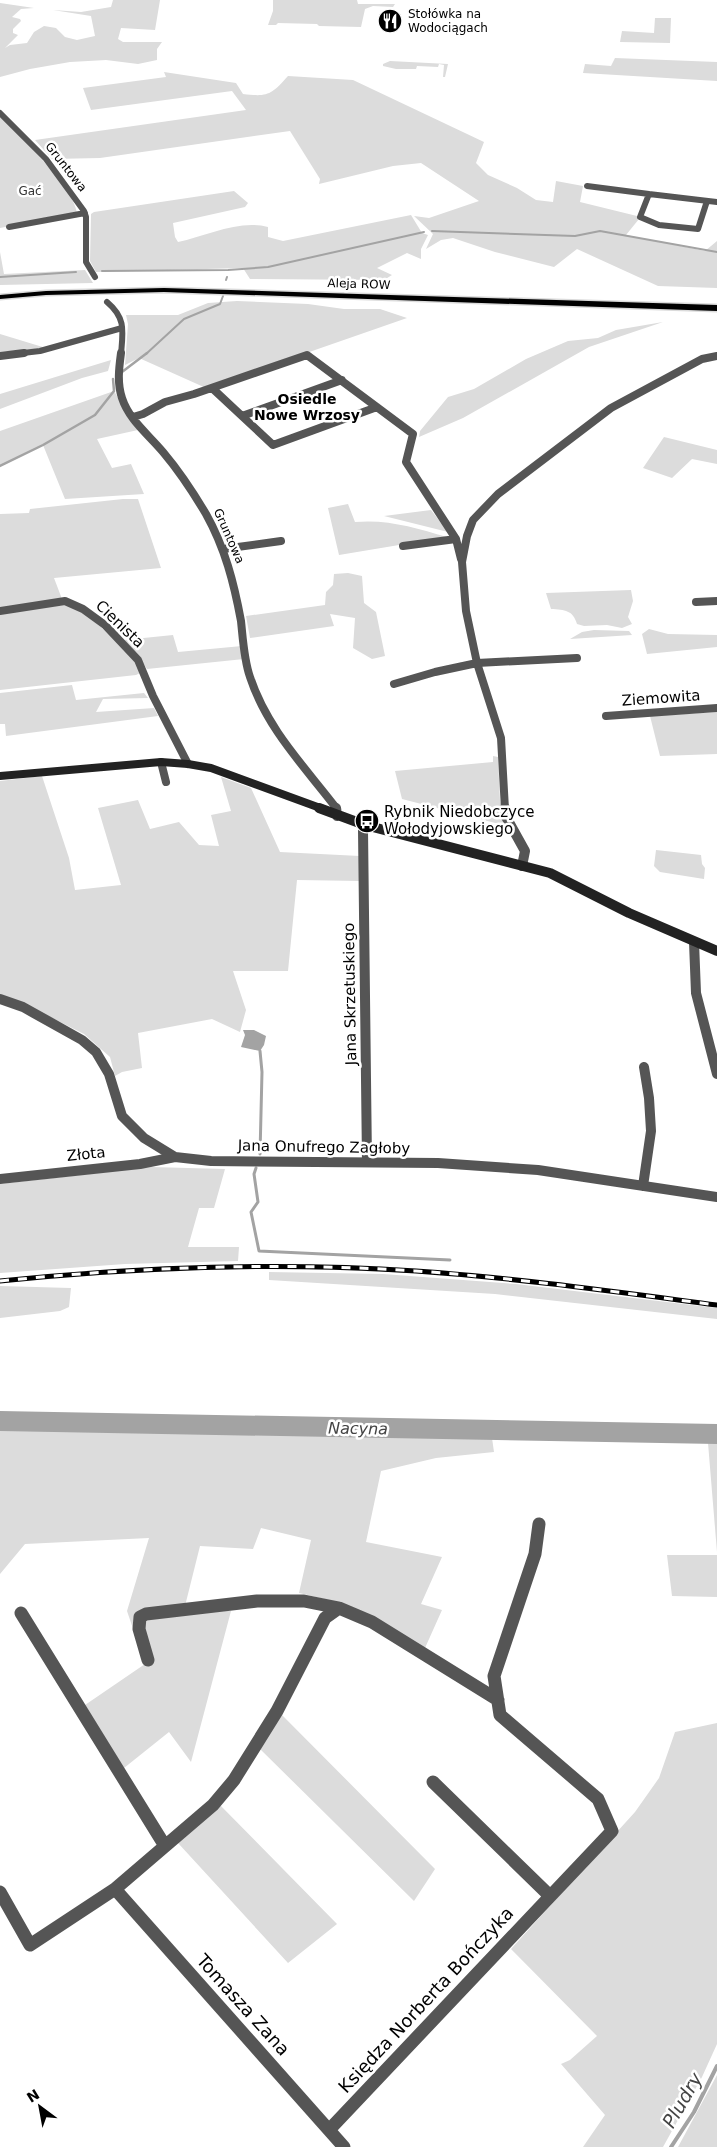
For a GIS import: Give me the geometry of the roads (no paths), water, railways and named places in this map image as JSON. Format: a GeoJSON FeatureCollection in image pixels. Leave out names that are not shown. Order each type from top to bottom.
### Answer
{"type":"FeatureCollection","features":[{"type":"Feature","properties":{"kind":"main road","name":"Aleja ROW"},"geometry":{"type":"LineString","coordinates":[[0,291],[104,284],[176,284],[717,302]]}},
{"type":"Feature","properties":{"kind":"main road","name":"Aleja ROW"},"geometry":{"type":"LineString","coordinates":[[0,297],[46,293],[164,290],[717,308]]}},
{"type":"Feature","properties":{"kind":"street","name":"Gruntowa"},"geometry":{"type":"LineString","coordinates":[[0,113],[46,159],[85,213],[86,262],[95,277]]}},
{"type":"Feature","properties":{"kind":"street"},"geometry":{"type":"LineString","coordinates":[[586,186],[717,202]]}},
{"type":"Feature","properties":{"kind":"street"},"geometry":{"type":"LineString","coordinates":[[649,194],[641,218],[665,225],[698,229],[707,201]]}},
{"type":"Feature","properties":{"kind":"street"},"geometry":{"type":"LineString","coordinates":[[9,227],[85,213]]}},
{"type":"Feature","properties":{"kind":"street","name":"Gruntowa"},"geometry":{"type":"LineString","coordinates":[[107,302],[115,309],[122,321],[119,383],[122,398],[133,417],[164,452],[193,493],[223,549],[229,563],[235,588],[250,677],[267,713],[292,752],[338,810],[337,816]]}},
{"type":"Feature","properties":{"kind":"street"},"geometry":{"type":"LineString","coordinates":[[0,356],[40,351],[122,328]]}},
{"type":"Feature","properties":{"kind":"street"},"geometry":{"type":"LineString","coordinates":[[133,417],[165,402],[307,355],[413,434],[406,462],[456,539],[462,562],[466,611],[477,663],[501,738],[505,814],[525,851],[522,866]]}},
{"type":"Feature","properties":{"kind":"street"},"geometry":{"type":"LineString","coordinates":[[462,562],[466,536],[473,520],[498,494],[611,408],[702,359],[717,356]]}},
{"type":"Feature","properties":{"kind":"street"},"geometry":{"type":"LineString","coordinates":[[242,416],[342,380]]}},
{"type":"Feature","properties":{"kind":"street"},"geometry":{"type":"LineString","coordinates":[[212,388],[273,445],[377,407]]}},
{"type":"Feature","properties":{"kind":"street"},"geometry":{"type":"LineString","coordinates":[[403,546],[456,539]]}},
{"type":"Feature","properties":{"kind":"street"},"geometry":{"type":"LineString","coordinates":[[223,549],[280,542]]}},
{"type":"Feature","properties":{"kind":"street","name":"Cienista"},"geometry":{"type":"LineString","coordinates":[[0,611],[65,601],[76,603],[87,609],[130,650],[144,672],[152,694],[188,764]]}},
{"type":"Feature","properties":{"kind":"street"},"geometry":{"type":"LineString","coordinates":[[696,602],[717,601]]}},
{"type":"Feature","properties":{"kind":"street"},"geometry":{"type":"LineString","coordinates":[[394,684],[435,672],[477,663],[577,658]]}},
{"type":"Feature","properties":{"kind":"street","name":"Ziemowita"},"geometry":{"type":"LineString","coordinates":[[606,716],[717,708]]}},
{"type":"Feature","properties":{"kind":"street"},"geometry":{"type":"LineString","coordinates":[[161,762],[166,782]]}},
{"type":"Feature","properties":{"kind":"street"},"geometry":{"type":"LineString","coordinates":[[0,776],[161,762],[188,764],[219,770],[365,825],[550,873],[629,912],[717,951]]}},
{"type":"Feature","properties":{"kind":"street","name":"Jana Skrzetuskiego"},"geometry":{"type":"LineString","coordinates":[[365,825],[363,830],[367,1162]]}},
{"type":"Feature","properties":{"kind":"street"},"geometry":{"type":"LineString","coordinates":[[694,942],[696,992],[717,1074]]}},
{"type":"Feature","properties":{"kind":"street","name":"Jana Onufrego Zagłoby"},"geometry":{"type":"LineString","coordinates":[[0,999],[23,1007],[82,1040],[96,1052],[109,1074],[122,1116],[144,1138],[175,1157],[211,1160],[438,1163],[538,1170],[643,1186],[717,1194]]}},
{"type":"Feature","properties":{"kind":"street"},"geometry":{"type":"LineString","coordinates":[[643,1186],[651,1131],[649,1098],[644,1067]]}},
{"type":"Feature","properties":{"kind":"street","name":"Złota"},"geometry":{"type":"LineString","coordinates":[[0,1179],[140,1164],[175,1157]]}},
{"type":"Feature","properties":{"kind":"street","name":"Księdza Norberta Bończyka"},"geometry":{"type":"LineString","coordinates":[[329,2130],[612,1831],[598,1799],[500,1716],[494,1676],[534,1554],[539,1524]]}},
{"type":"Feature","properties":{"kind":"street"},"geometry":{"type":"LineString","coordinates":[[148,1660],[138,1629],[140,1617],[146,1614],[257,1601],[304,1601],[338,1608],[372,1622],[498,1700]]}},
{"type":"Feature","properties":{"kind":"street"},"geometry":{"type":"LineString","coordinates":[[0,1892],[30,1945],[115,1889],[213,1805],[234,1780],[277,1711],[325,1618],[338,1608]]}},
{"type":"Feature","properties":{"kind":"street"},"geometry":{"type":"LineString","coordinates":[[21,1613],[165,1846]]}},
{"type":"Feature","properties":{"kind":"street"},"geometry":{"type":"LineString","coordinates":[[433,1782],[550,1896]]}},
{"type":"Feature","properties":{"kind":"street","name":"Tomasza Zana"},"geometry":{"type":"LineString","coordinates":[[115,1889],[344,2147]]}},
{"type":"Feature","properties":{"kind":"waterway"},"geometry":{"type":"LineString","coordinates":[[432,231],[575,236],[600,231],[717,252]]}},
{"type":"Feature","properties":{"kind":"waterway"},"geometry":{"type":"LineString","coordinates":[[102,271],[228,270],[268,267],[424,232]]}},
{"type":"Feature","properties":{"kind":"waterway"},"geometry":{"type":"LineString","coordinates":[[0,277],[76,272]]}},
{"type":"Feature","properties":{"kind":"waterway"},"geometry":{"type":"LineString","coordinates":[[146,354],[184,319],[220,304],[223,296]]}},
{"type":"Feature","properties":{"kind":"waterway"},"geometry":{"type":"LineString","coordinates":[[122,372],[147,353]]}},
{"type":"Feature","properties":{"kind":"waterway"},"geometry":{"type":"LineString","coordinates":[[0,466],[43,445],[95,415],[114,391],[113,379]]}},
{"type":"Feature","properties":{"kind":"waterway"},"geometry":{"type":"LineString","coordinates":[[260,1051],[262,1072],[260,1154]]}},
{"type":"Feature","properties":{"kind":"waterway"},"geometry":{"type":"LineString","coordinates":[[256,1168],[254,1174],[258,1202],[251,1212],[259,1251],[450,1260]]}},
{"type":"Feature","properties":{"kind":"waterway","name":"Nacyna"},"geometry":{"type":"LineString","coordinates":[[0,1421],[717,1434]]}},
{"type":"Feature","properties":{"kind":"waterway","name":"Nacyna"},"geometry":{"type":"LineString","coordinates":[[592,1424],[598,1432]]}},
{"type":"Feature","properties":{"kind":"waterway","name":"Pludry"},"geometry":{"type":"LineString","coordinates":[[671,2147],[694,2112],[717,2066]]}},
{"type":"Feature","properties":{"kind":"railway"},"geometry":{"type":"LineString","coordinates":[[0,1281],[104,1272],[208,1267],[364,1268],[492,1277],[717,1305]]}},
{"type":"Feature","properties":{"kind":"place","name":"Stołówka na Wodociągach"},"geometry":{"type":"Point","coordinates":[390,21]}},
{"type":"Feature","properties":{"kind":"place","name":"Rybnik Niedobczyce Wołodyjowskiego"},"geometry":{"type":"Point","coordinates":[367,821]}},
{"type":"Feature","properties":{"kind":"district","name":"Osiedle Nowe Wrzosy"},"geometry":{"type":"Point","coordinates":[307,408]}},
{"type":"Feature","properties":{"kind":"park label","name":"Gać"},"geometry":{"type":"Point","coordinates":[30,191]}}]}
